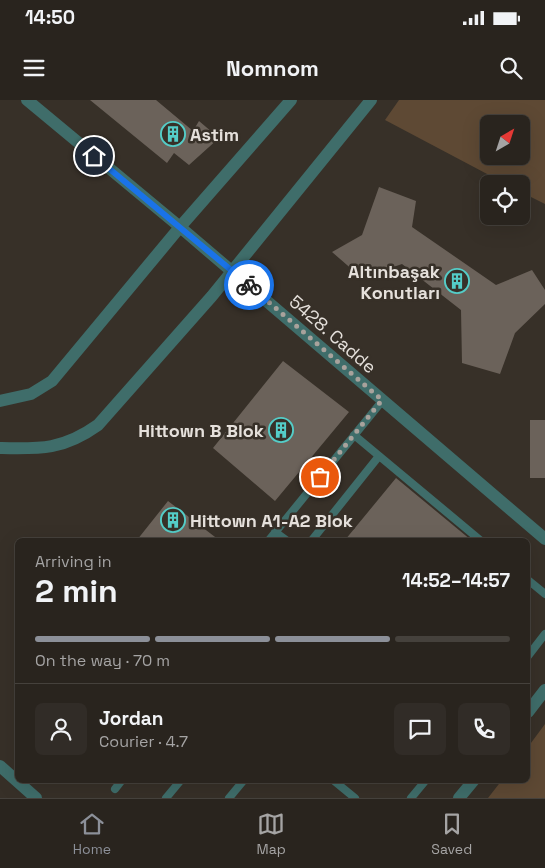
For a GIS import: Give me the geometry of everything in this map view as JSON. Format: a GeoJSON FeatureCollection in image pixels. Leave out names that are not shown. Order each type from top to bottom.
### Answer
{"type":"FeatureCollection","features":[{"type":"Feature","properties":{"kind":"street","name":"5428. Cadde"},"geometry":{"type":"LineString","coordinates":[[27,100],[232,271],[545,539]]}},
{"type":"Feature","properties":{"kind":"street"},"geometry":{"type":"LineString","coordinates":[[0,400],[31,394],[52,381],[180,227],[291,100]]}},
{"type":"Feature","properties":{"kind":"street"},"geometry":{"type":"LineString","coordinates":[[0,448],[41,449],[56,446],[81,437],[98,425],[232,271],[371,100]]}},
{"type":"Feature","properties":{"kind":"street"},"geometry":{"type":"LineString","coordinates":[[530,709],[545,690]]}},
{"type":"Feature","properties":{"kind":"street"},"geometry":{"type":"LineString","coordinates":[[0,766],[15,779]]}},
{"type":"Feature","properties":{"kind":"street"},"geometry":{"type":"LineString","coordinates":[[19,783],[36,798]]}},
{"type":"Feature","properties":{"kind":"street"},"geometry":{"type":"LineString","coordinates":[[459,798],[472,783]]}},
{"type":"Feature","properties":{"kind":"lane"},"geometry":{"type":"LineString","coordinates":[[270,538],[382,400]]}},
{"type":"Feature","properties":{"kind":"lane"},"geometry":{"type":"LineString","coordinates":[[354,435],[478,538]]}},
{"type":"Feature","properties":{"kind":"lane"},"geometry":{"type":"LineString","coordinates":[[314,538],[379,456]]}},
{"type":"Feature","properties":{"kind":"lane"},"geometry":{"type":"LineString","coordinates":[[275,532],[283,538]]}},
{"type":"Feature","properties":{"kind":"lane"},"geometry":{"type":"LineString","coordinates":[[530,582],[545,594]]}},
{"type":"Feature","properties":{"kind":"lane"},"geometry":{"type":"LineString","coordinates":[[530,653],[545,634]]}},
{"type":"Feature","properties":{"kind":"lane"},"geometry":{"type":"LineString","coordinates":[[115,789],[120,783]]}},
{"type":"Feature","properties":{"kind":"lane"},"geometry":{"type":"LineString","coordinates":[[166,798],[178,783]]}},
{"type":"Feature","properties":{"kind":"lane"},"geometry":{"type":"LineString","coordinates":[[229,798],[242,783]]}},
{"type":"Feature","properties":{"kind":"lane"},"geometry":{"type":"LineString","coordinates":[[337,783],[355,798]]}},
{"type":"Feature","properties":{"kind":"lane"},"geometry":{"type":"LineString","coordinates":[[411,798],[424,783]]}},
{"type":"Feature","properties":{"kind":"shaded area"},"geometry":{"type":"Polygon","coordinates":[[[399,100],[545,100],[545,204],[530,196],[530,175],[489,175],[385,120],[399,100]]]}},
{"type":"Feature","properties":{"kind":"shaded area"},"geometry":{"type":"Polygon","coordinates":[[[545,724],[545,798],[488,798],[500,783],[530,783],[530,744],[545,724]]]}},
{"type":"Feature","properties":{"kind":"building","name":"Astim"},"geometry":{"type":"Polygon","coordinates":[[[90,100],[156,100],[193,131],[199,121],[219,138],[189,165],[174,153],[167,163],[90,100]]]}},
{"type":"Feature","properties":{"kind":"building","name":"Altınbaşak Konutları"},"geometry":{"type":"Polygon","coordinates":[[[379,187],[416,201],[412,227],[496,285],[532,270],[545,290],[545,304],[515,333],[500,374],[462,363],[461,310],[402,264],[362,278],[332,252],[362,235],[379,187]]]}},
{"type":"Feature","properties":{"kind":"building","name":"Hittown B Blok"},"geometry":{"type":"Polygon","coordinates":[[[283,361],[349,412],[275,501],[213,448],[283,361]]]}},
{"type":"Feature","properties":{"kind":"building"},"geometry":{"type":"Polygon","coordinates":[[[530,420],[545,420],[545,478],[530,478],[530,420]]]}},
{"type":"Feature","properties":{"kind":"building"},"geometry":{"type":"Polygon","coordinates":[[[396,478],[469,538],[347,538],[396,478]]]}},
{"type":"Feature","properties":{"kind":"building","name":"Hittown A1-A2 Blok"},"geometry":{"type":"Polygon","coordinates":[[[168,501],[216,538],[139,538],[168,501]]]}},
{"type":"Feature","properties":{"kind":"way so far"},"geometry":{"type":"LineString","coordinates":[[249,285],[382,400],[320,477]]}},
{"type":"Feature","properties":{"kind":"place","name":"Astim"},"geometry":{"type":"Point","coordinates":[173,134]}},
{"type":"Feature","properties":{"kind":"place","name":"Altınbaşak Konutları"},"geometry":{"type":"Point","coordinates":[457,281]}},
{"type":"Feature","properties":{"kind":"place","name":"Hittown B Blok"},"geometry":{"type":"Point","coordinates":[281,430]}},
{"type":"Feature","properties":{"kind":"place","name":"Hittown A1-A2 Blok"},"geometry":{"type":"Point","coordinates":[173,520]}},
{"type":"Feature","properties":{"kind":"route"},"geometry":{"type":"LineString","coordinates":[[94,156],[249,285]]}}]}
